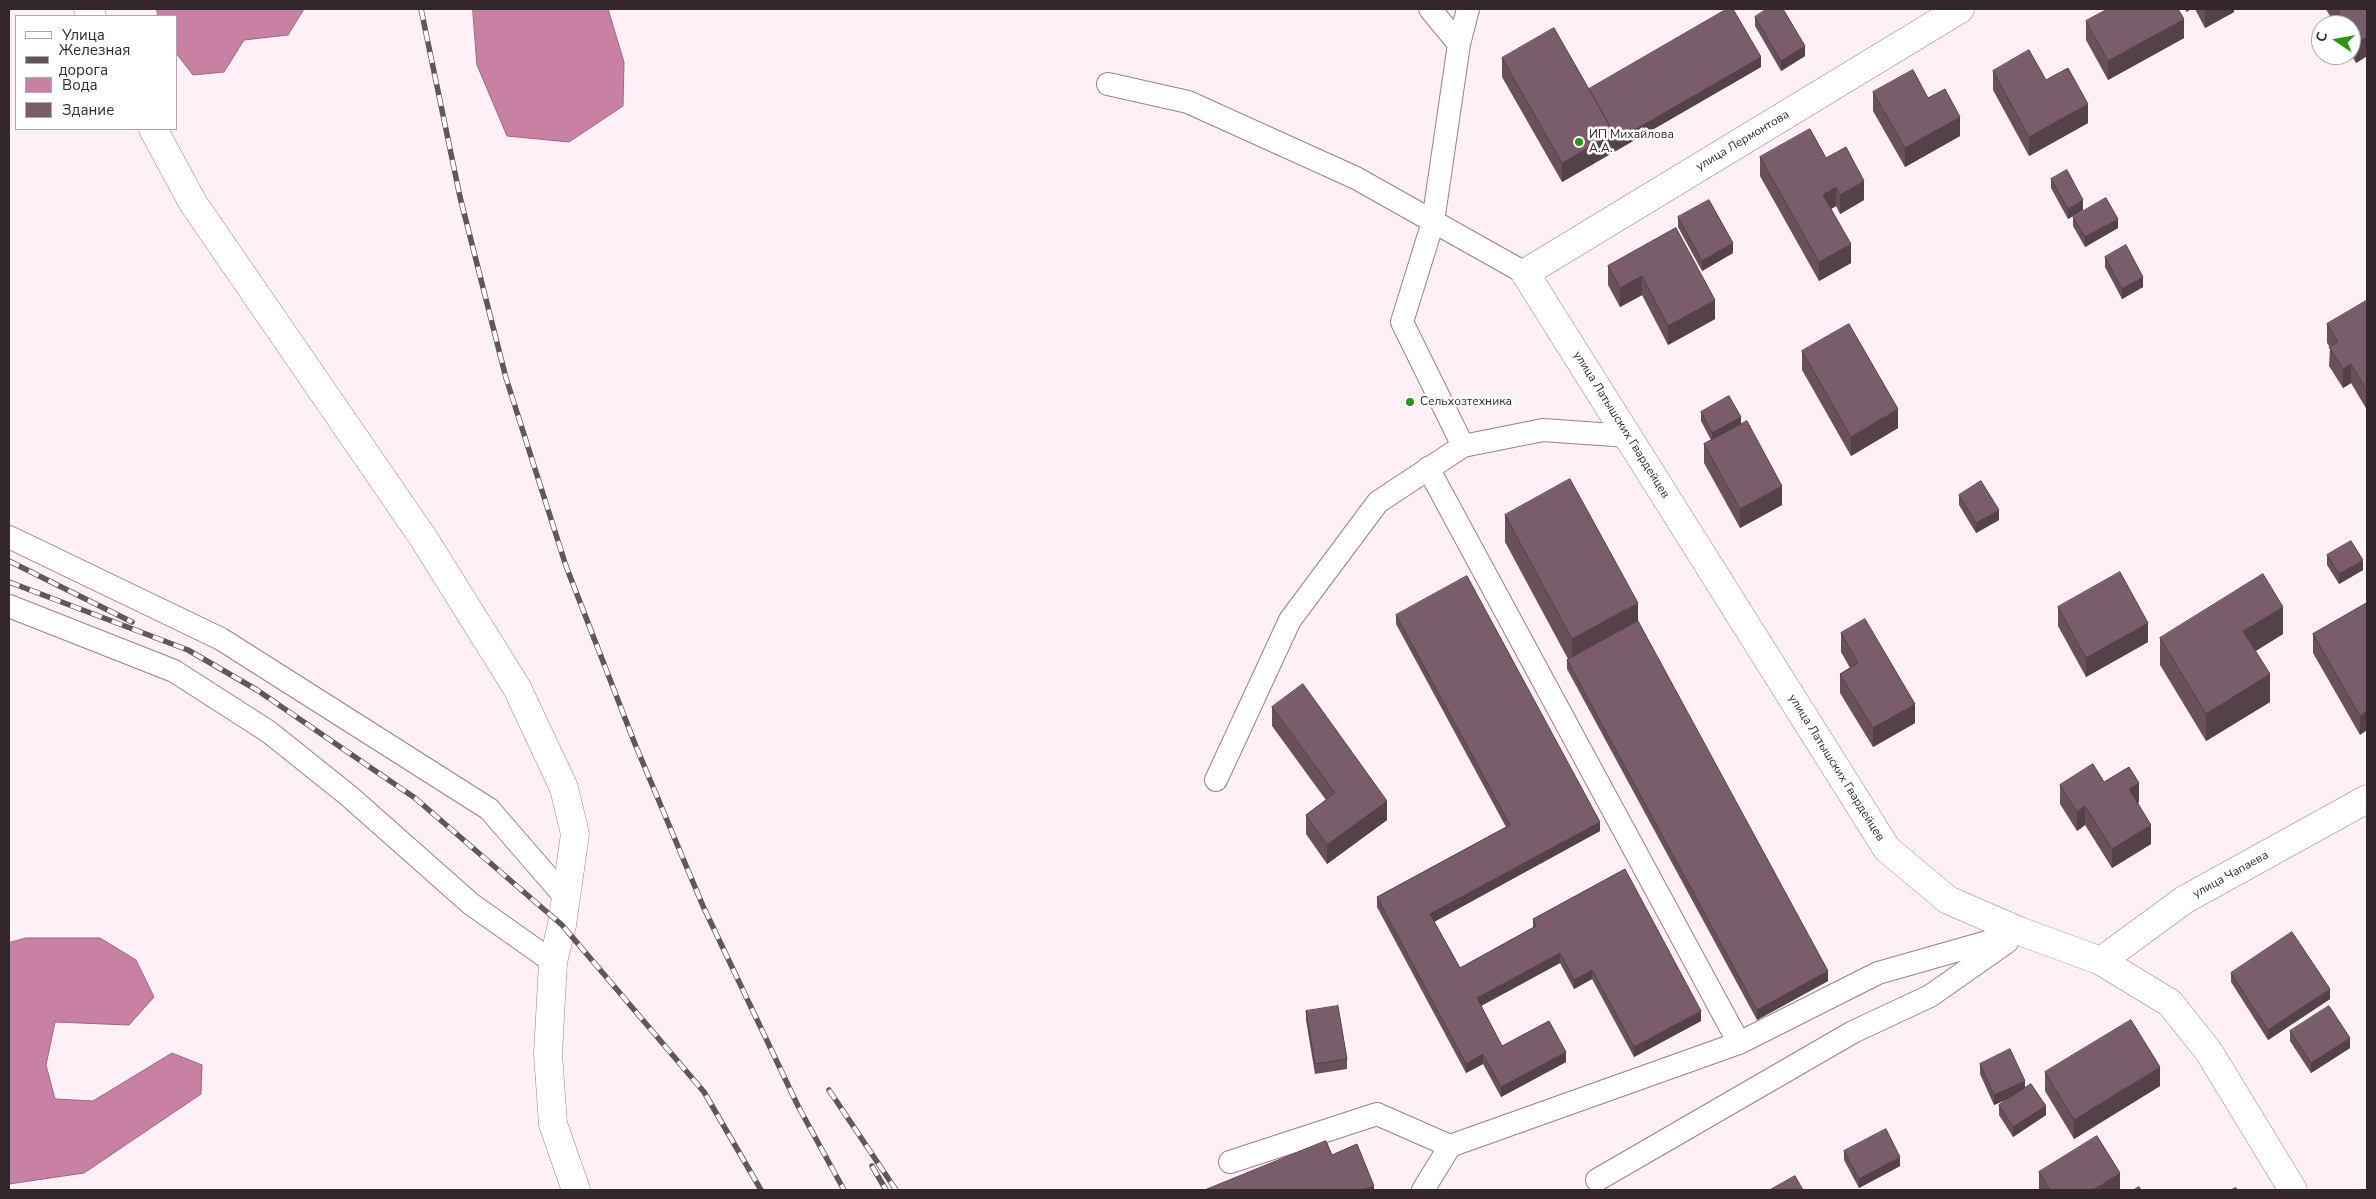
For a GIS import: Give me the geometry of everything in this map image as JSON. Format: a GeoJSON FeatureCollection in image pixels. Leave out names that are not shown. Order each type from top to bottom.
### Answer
{"type":"FeatureCollection","features":[{"type":"Feature","properties":{"kind":"street","name":"улица Лермонтова"},"geometry":{"type":"LineString","coordinates":[[1525,273],[1960,9]]}},
{"type":"Feature","properties":{"kind":"street"},"geometry":{"type":"LineString","coordinates":[[154,130],[193,203],[424,539],[517,688],[564,788],[574,834],[566,898],[553,962],[548,1054],[553,1124],[576,1190]]}},
{"type":"Feature","properties":{"kind":"street","name":"улица Латышских Гвардейцев"},"geometry":{"type":"LineString","coordinates":[[1525,273],[1887,848],[1948,900],[2022,932],[2101,961],[2170,1003],[2209,1052],[2292,1190]]}},
{"type":"Feature","properties":{"kind":"street","name":"улица Чапаева"},"geometry":{"type":"LineString","coordinates":[[2101,961],[2184,900],[2367,799]]}},
{"type":"Feature","properties":{"kind":"lane"},"geometry":{"type":"LineString","coordinates":[[1430,9],[1459,44]]}},
{"type":"Feature","properties":{"kind":"lane"},"geometry":{"type":"LineString","coordinates":[[1462,446],[1402,322],[1433,222],[1459,44],[1468,9]]}},
{"type":"Feature","properties":{"kind":"lane"},"geometry":{"type":"LineString","coordinates":[[1108,84],[1188,102],[1356,178],[1525,273]]}},
{"type":"Feature","properties":{"kind":"lane"},"geometry":{"type":"LineString","coordinates":[[1216,780],[1290,620],[1378,502],[1462,446],[1543,430],[1628,436]]}},
{"type":"Feature","properties":{"kind":"lane"},"geometry":{"type":"LineString","coordinates":[[1428,468],[1739,1043]]}},
{"type":"Feature","properties":{"kind":"lane"},"geometry":{"type":"LineString","coordinates":[[9,537],[221,639],[489,810],[566,898]]}},
{"type":"Feature","properties":{"kind":"lane"},"geometry":{"type":"LineString","coordinates":[[9,606],[174,671],[269,732],[349,796],[471,904],[553,962]]}},
{"type":"Feature","properties":{"kind":"lane"},"geometry":{"type":"LineString","coordinates":[[1423,1190],[1450,1146],[1739,1043],[1878,973],[2022,932]]}},
{"type":"Feature","properties":{"kind":"lane"},"geometry":{"type":"LineString","coordinates":[[1598,1180],[1853,1032],[1930,996],[2022,932]]}},
{"type":"Feature","properties":{"kind":"lane"},"geometry":{"type":"LineString","coordinates":[[1230,1162],[1377,1114],[1450,1146]]}},
{"type":"Feature","properties":{"kind":"water"},"geometry":{"type":"Polygon","coordinates":[[[157,9],[304,9],[288,35],[244,40],[224,72],[193,75],[178,56],[178,15],[158,15],[157,9]]]}},
{"type":"Feature","properties":{"kind":"water"},"geometry":{"type":"Polygon","coordinates":[[[473,9],[608,9],[624,62],[623,106],[569,142],[507,136],[477,65],[473,9]]]}},
{"type":"Feature","properties":{"kind":"water"},"geometry":{"type":"Polygon","coordinates":[[[26,938],[100,938],[136,960],[154,997],[129,1025],[55,1022],[46,1065],[55,1099],[93,1101],[172,1053],[202,1065],[201,1094],[84,1173],[9,1184],[9,943],[26,938]]]}},
{"type":"Feature","properties":{"kind":"building"},"geometry":{"type":"Polygon","coordinates":[[[1727,9],[1733,9],[1761,57],[1614,142],[1614,133],[1589,89],[1727,9]]]}},
{"type":"Feature","properties":{"kind":"building"},"geometry":{"type":"Polygon","coordinates":[[[1767,9],[1783,9],[1805,46],[1781,61],[1755,17],[1767,9]]]}},
{"type":"Feature","properties":{"kind":"building"},"geometry":{"type":"Polygon","coordinates":[[[2108,9],[2178,9],[2184,19],[2108,61],[2086,21],[2108,9]]]}},
{"type":"Feature","properties":{"kind":"building"},"geometry":{"type":"Polygon","coordinates":[[[2337,9],[2367,9],[2367,37],[2361,41],[2361,15],[2340,15],[2337,9]]]}},
{"type":"Feature","properties":{"kind":"building"},"geometry":{"type":"Polygon","coordinates":[[[1554,28],[1614,133],[1562,163],[1502,58],[1554,28]]]}},
{"type":"Feature","properties":{"kind":"building"},"geometry":{"type":"Polygon","coordinates":[[[2029,50],[2046,80],[2068,68],[2088,104],[2029,137],[1993,71],[2029,50]]]}},
{"type":"Feature","properties":{"kind":"building"},"geometry":{"type":"Polygon","coordinates":[[[1913,70],[1928,98],[1945,89],[1960,117],[1905,148],[1873,92],[1913,70]]]}},
{"type":"Feature","properties":{"kind":"building"},"geometry":{"type":"Polygon","coordinates":[[[1810,129],[1826,158],[1846,147],[1864,181],[1840,195],[1836,187],[1823,195],[1851,244],[1819,262],[1760,157],[1810,129]]]}},
{"type":"Feature","properties":{"kind":"building"},"geometry":{"type":"Polygon","coordinates":[[[2067,170],[2083,200],[2068,209],[2051,179],[2067,170]]]}},
{"type":"Feature","properties":{"kind":"building"},"geometry":{"type":"Polygon","coordinates":[[[2106,198],[2118,219],[2085,237],[2073,217],[2106,198]]]}},
{"type":"Feature","properties":{"kind":"building"},"geometry":{"type":"Polygon","coordinates":[[[1709,200],[1733,243],[1702,261],[1678,217],[1709,200]]]}},
{"type":"Feature","properties":{"kind":"building"},"geometry":{"type":"Polygon","coordinates":[[[1676,228],[1715,300],[1668,326],[1642,276],[1620,288],[1608,266],[1676,228]]]}},
{"type":"Feature","properties":{"kind":"building"},"geometry":{"type":"Polygon","coordinates":[[[2126,245],[2143,277],[2122,289],[2105,257],[2126,245]]]}},
{"type":"Feature","properties":{"kind":"building"},"geometry":{"type":"Polygon","coordinates":[[[2366,301],[2367,391],[2351,364],[2343,369],[2329,347],[2338,342],[2327,324],[2366,301]]]}},
{"type":"Feature","properties":{"kind":"building"},"geometry":{"type":"Polygon","coordinates":[[[1849,324],[1898,409],[1851,437],[1802,351],[1849,324]]]}},
{"type":"Feature","properties":{"kind":"building"},"geometry":{"type":"Polygon","coordinates":[[[1729,396],[1741,417],[1712,433],[1701,412],[1729,396]]]}},
{"type":"Feature","properties":{"kind":"building"},"geometry":{"type":"Polygon","coordinates":[[[1747,421],[1782,486],[1740,509],[1704,444],[1747,421]]]}},
{"type":"Feature","properties":{"kind":"building"},"geometry":{"type":"Polygon","coordinates":[[[1570,479],[1638,603],[1572,639],[1505,515],[1570,479]]]}},
{"type":"Feature","properties":{"kind":"building"},"geometry":{"type":"Polygon","coordinates":[[[1981,481],[1999,510],[1976,523],[1959,495],[1981,481]]]}},
{"type":"Feature","properties":{"kind":"building"},"geometry":{"type":"Polygon","coordinates":[[[2351,541],[2363,560],[2339,574],[2327,555],[2351,541]]]}},
{"type":"Feature","properties":{"kind":"building"},"geometry":{"type":"Polygon","coordinates":[[[2120,572],[2148,623],[2086,658],[2058,607],[2120,572]]]}},
{"type":"Feature","properties":{"kind":"building"},"geometry":{"type":"Polygon","coordinates":[[[2263,574],[2283,607],[2243,631],[2270,674],[2206,714],[2160,638],[2263,574]]]}},
{"type":"Feature","properties":{"kind":"building"},"geometry":{"type":"Polygon","coordinates":[[[1467,576],[1600,822],[1430,914],[1460,968],[1536,926],[1533,919],[1625,869],[1701,1011],[1634,1047],[1592,970],[1574,980],[1560,953],[1477,998],[1502,1046],[1549,1021],[1566,1052],[1501,1087],[1483,1054],[1466,1064],[1377,897],[1510,825],[1396,615],[1467,576]]]}},
{"type":"Feature","properties":{"kind":"building"},"geometry":{"type":"Polygon","coordinates":[[[2367,603],[2367,711],[2360,716],[2313,634],[2367,603]]]}},
{"type":"Feature","properties":{"kind":"building"},"geometry":{"type":"Polygon","coordinates":[[[1865,619],[1915,704],[1873,728],[1840,674],[1858,663],[1841,633],[1865,619]]]}},
{"type":"Feature","properties":{"kind":"building"},"geometry":{"type":"Polygon","coordinates":[[[1638,621],[1828,971],[1757,1010],[1567,660],[1638,621]]]}},
{"type":"Feature","properties":{"kind":"building"},"geometry":{"type":"Polygon","coordinates":[[[1303,684],[1387,801],[1327,845],[1306,815],[1335,793],[1272,707],[1303,684]]]}},
{"type":"Feature","properties":{"kind":"building"},"geometry":{"type":"Polygon","coordinates":[[[2093,764],[2104,782],[2129,767],[2139,783],[2129,789],[2151,825],[2112,849],[2085,806],[2077,812],[2060,785],[2093,764]]]}},
{"type":"Feature","properties":{"kind":"building"},"geometry":{"type":"Polygon","coordinates":[[[2292,932],[2330,989],[2268,1030],[2231,973],[2292,932]]]}},
{"type":"Feature","properties":{"kind":"building"},"geometry":{"type":"Polygon","coordinates":[[[1338,1006],[1347,1059],[1315,1064],[1306,1011],[1338,1006]]]}},
{"type":"Feature","properties":{"kind":"building"},"geometry":{"type":"Polygon","coordinates":[[[2329,1006],[2350,1038],[2311,1063],[2290,1031],[2329,1006]]]}},
{"type":"Feature","properties":{"kind":"building"},"geometry":{"type":"Polygon","coordinates":[[[2131,1020],[2160,1067],[2074,1120],[2045,1072],[2131,1020]]]}},
{"type":"Feature","properties":{"kind":"building"},"geometry":{"type":"Polygon","coordinates":[[[2010,1049],[2025,1081],[1994,1095],[1980,1064],[2010,1049]]]}},
{"type":"Feature","properties":{"kind":"building"},"geometry":{"type":"Polygon","coordinates":[[[2031,1084],[2046,1106],[2013,1127],[1999,1105],[2031,1084]]]}},
{"type":"Feature","properties":{"kind":"building"},"geometry":{"type":"Polygon","coordinates":[[[1886,1129],[1900,1157],[1859,1179],[1844,1151],[1886,1129]]]}},
{"type":"Feature","properties":{"kind":"building"},"geometry":{"type":"Polygon","coordinates":[[[2097,1136],[2120,1173],[2093,1190],[2050,1190],[2039,1172],[2097,1136]]]}},
{"type":"Feature","properties":{"kind":"building"},"geometry":{"type":"Polygon","coordinates":[[[1326,1141],[1332,1155],[1357,1144],[1374,1186],[1362,1190],[1205,1190],[1326,1141]]]}},
{"type":"Feature","properties":{"kind":"building"},"geometry":{"type":"Polygon","coordinates":[[[1795,1176],[1803,1190],[1770,1190],[1795,1176]]]}},
{"type":"Feature","properties":{"kind":"railway"},"geometry":{"type":"LineString","coordinates":[[421,9],[460,197],[506,378],[566,566],[635,744],[703,906],[798,1106],[844,1190]]}},
{"type":"Feature","properties":{"kind":"railway"},"geometry":{"type":"LineString","coordinates":[[9,561],[132,622]]}},
{"type":"Feature","properties":{"kind":"railway"},"geometry":{"type":"LineString","coordinates":[[9,582],[188,650],[257,690],[415,798],[562,925],[704,1092],[761,1190]]}},
{"type":"Feature","properties":{"kind":"railway"},"geometry":{"type":"LineString","coordinates":[[829,1090],[896,1190]]}},
{"type":"Feature","properties":{"kind":"railway"},"geometry":{"type":"LineString","coordinates":[[872,1166],[886,1190]]}},
{"type":"Feature","properties":{"kind":"place","name":"ИП Михайлова А.А."},"geometry":{"type":"Point","coordinates":[1579,142]}},
{"type":"Feature","properties":{"kind":"place","name":"Сельхозтехника"},"geometry":{"type":"Point","coordinates":[1410,402]}}]}
